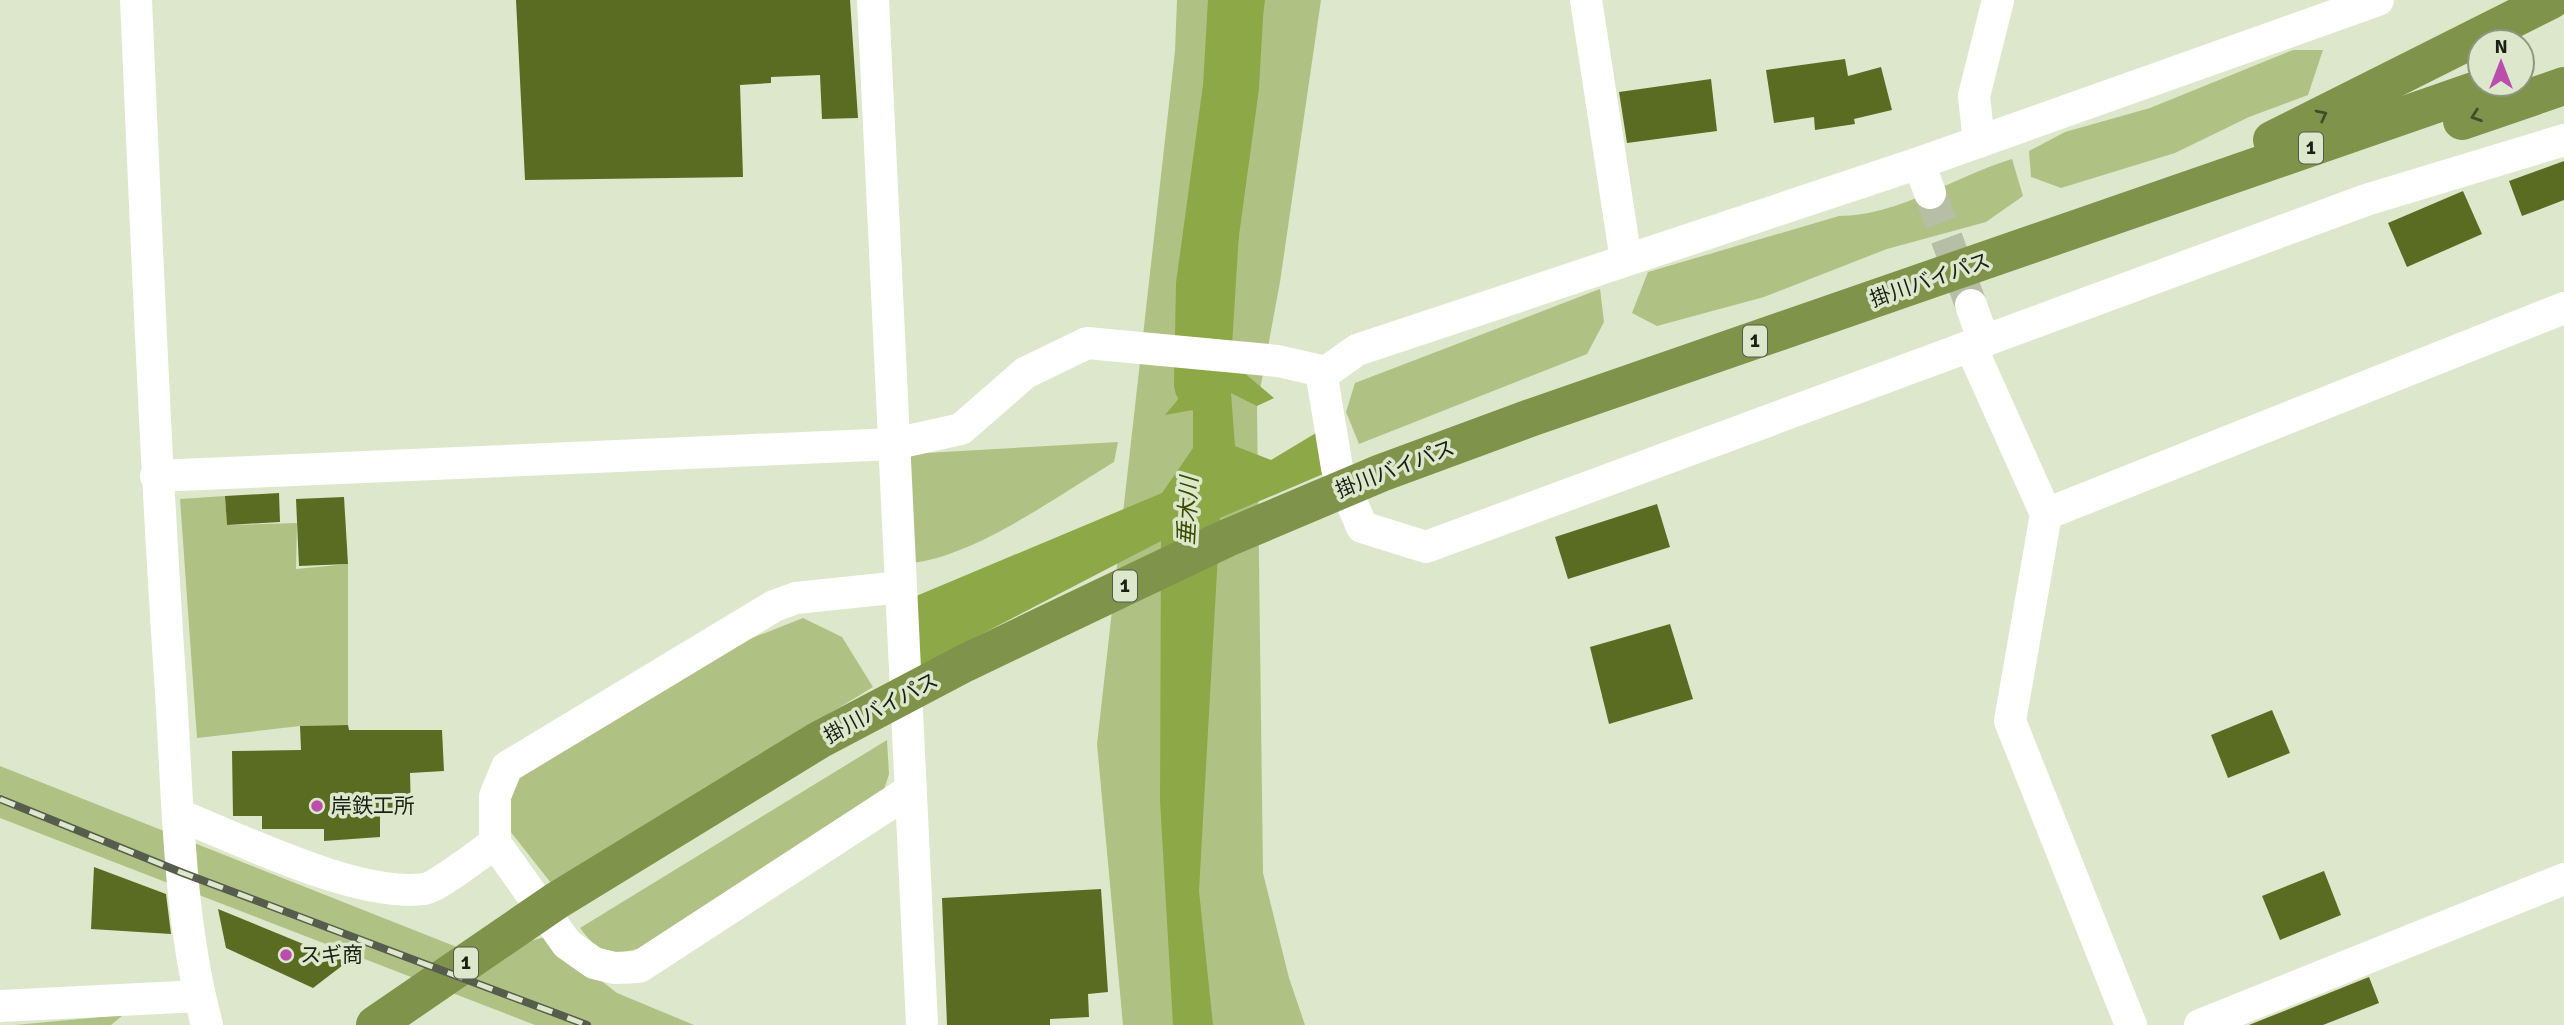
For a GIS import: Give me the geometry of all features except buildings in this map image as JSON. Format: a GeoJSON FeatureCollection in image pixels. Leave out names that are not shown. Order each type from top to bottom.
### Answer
{"type":"FeatureCollection","features":[{"type":"Feature","properties":{"kind":"highway"},"geometry":{"type":"LineString","coordinates":[[2129,211],[2551,0]]}},
{"type":"Feature","properties":{"kind":"highway"},"geometry":{"type":"LineString","coordinates":[[2536,69],[2564,60]]}},
{"type":"Feature","properties":{"kind":"highway"},"geometry":{"type":"LineString","coordinates":[[2129,211],[2314,173],[2564,86]]}},
{"type":"Feature","properties":{"kind":"highway","name":"掛川バイパス"},"geometry":{"type":"LineString","coordinates":[[375,1025],[556,901],[819,740],[965,663],[1227,538],[1381,473],[1533,417],[2466,94]]}},
{"type":"Feature","properties":{"kind":"street"},"geometry":{"type":"LineString","coordinates":[[0,1006],[203,1010],[183,873],[156,477],[136,0]]}},
{"type":"Feature","properties":{"kind":"street"},"geometry":{"type":"LineString","coordinates":[[873,0],[922,1025]]}},
{"type":"Feature","properties":{"kind":"street"},"geometry":{"type":"LineString","coordinates":[[1586,0],[1626,260]]}},
{"type":"Feature","properties":{"kind":"street"},"geometry":{"type":"LineString","coordinates":[[1979,142],[1974,96],[1998,0]]}},
{"type":"Feature","properties":{"kind":"street"},"geometry":{"type":"LineString","coordinates":[[156,477],[894,444],[961,429],[1025,373],[1087,343],[1278,361],[1326,372],[1357,350],[1919,163],[2378,0]]}},
{"type":"Feature","properties":{"kind":"street"},"geometry":{"type":"LineString","coordinates":[[1321,371],[1337,468],[1362,527],[1426,547],[2366,200],[2564,140]]}},
{"type":"Feature","properties":{"kind":"street"},"geometry":{"type":"LineString","coordinates":[[1919,163],[1930,192]]}},
{"type":"Feature","properties":{"kind":"street"},"geometry":{"type":"LineString","coordinates":[[1971,305],[1978,344],[2046,514],[2010,721],[2120,1022]]}},
{"type":"Feature","properties":{"kind":"street"},"geometry":{"type":"LineString","coordinates":[[2046,514],[2564,308]]}},
{"type":"Feature","properties":{"kind":"street"},"geometry":{"type":"LineString","coordinates":[[901,587],[796,598],[774,606],[507,767],[495,796],[495,843],[567,944],[594,963],[614,968],[639,967],[911,790]]}},
{"type":"Feature","properties":{"kind":"street"},"geometry":{"type":"LineString","coordinates":[[179,815],[338,877],[396,889],[426,889],[495,843]]}},
{"type":"Feature","properties":{"kind":"street"},"geometry":{"type":"LineString","coordinates":[[2200,1025],[2564,879]]}},
{"type":"Feature","properties":{"kind":"shaded area"},"geometry":{"type":"Polygon","coordinates":[[[1177,0],[1321,0],[1280,282],[1257,406],[1263,873],[1289,978],[1305,1025],[1123,1025],[1097,744],[1175,51],[1177,0]]]}},
{"type":"Feature","properties":{"kind":"shaded area"},"geometry":{"type":"Polygon","coordinates":[[[2293,50],[2323,50],[2308,95],[2249,117],[2175,153],[2061,188],[2031,177],[2029,151],[2065,132],[2150,108],[2293,50]]]}},
{"type":"Feature","properties":{"kind":"shaded area"},"geometry":{"type":"Polygon","coordinates":[[[2012,159],[2023,196],[1986,222],[1887,249],[1764,297],[1657,326],[1632,313],[1648,272],[1839,216],[1883,209],[2012,159]]]}},
{"type":"Feature","properties":{"kind":"shaded area"},"geometry":{"type":"Polygon","coordinates":[[[1600,289],[1604,322],[1587,354],[1359,444],[1346,412],[1355,383],[1600,289]]]}},
{"type":"Feature","properties":{"kind":"shaded area"},"geometry":{"type":"Polygon","coordinates":[[[1118,442],[1114,462],[1016,523],[962,549],[911,563],[908,454],[1118,442]]]}},
{"type":"Feature","properties":{"kind":"shaded area"},"geometry":{"type":"Polygon","coordinates":[[[225,496],[227,525],[297,523],[296,569],[348,564],[348,725],[300,726],[197,738],[180,499],[225,496]]]}},
{"type":"Feature","properties":{"kind":"shaded area"},"geometry":{"type":"Polygon","coordinates":[[[803,618],[842,637],[873,687],[551,883],[506,826],[515,779],[742,642],[803,618]]]}},
{"type":"Feature","properties":{"kind":"shaded area"},"geometry":{"type":"Polygon","coordinates":[[[887,740],[889,774],[883,793],[643,947],[614,953],[600,949],[580,928],[887,740]]]}},
{"type":"Feature","properties":{"kind":"shaded area"},"geometry":{"type":"Polygon","coordinates":[[[0,766],[477,955],[545,937],[617,993],[694,1025],[535,1025],[0,818],[0,766]]]}},
{"type":"Feature","properties":{"kind":"shaded area"},"geometry":{"type":"Polygon","coordinates":[[[123,1015],[111,1025],[15,1025],[123,1015]]]}},
{"type":"Feature","properties":{"kind":"water"},"geometry":{"type":"Polygon","coordinates":[[[1234,0],[1265,0],[1243,168],[1231,362],[1274,398],[1257,406],[1231,393],[1235,446],[1271,460],[1316,433],[1337,468],[1220,518],[1199,891],[1213,1025],[1173,1025],[1160,801],[1161,541],[905,674],[902,602],[1162,493],[1193,448],[1193,410],[1165,415],[1196,378],[1224,136],[1234,0]]]}},
{"type":"Feature","properties":{"kind":"waterway","name":"垂木川"},"geometry":{"type":"LineString","coordinates":[[1202,384],[1204,285],[1231,87],[1236,0]]}},
{"type":"Feature","properties":{"kind":"tunnel"},"geometry":{"type":"LineString","coordinates":[[1930,193],[1971,305]]}},
{"type":"Feature","properties":{"kind":"railway"},"geometry":{"type":"LineString","coordinates":[[0,799],[183,873],[587,1025]]}},
{"type":"Feature","properties":{"kind":"place","name":"岸鉄工所"},"geometry":{"type":"Point","coordinates":[317,806]}},
{"type":"Feature","properties":{"kind":"place","name":"スギ商"},"geometry":{"type":"Point","coordinates":[286,955]}}]}
